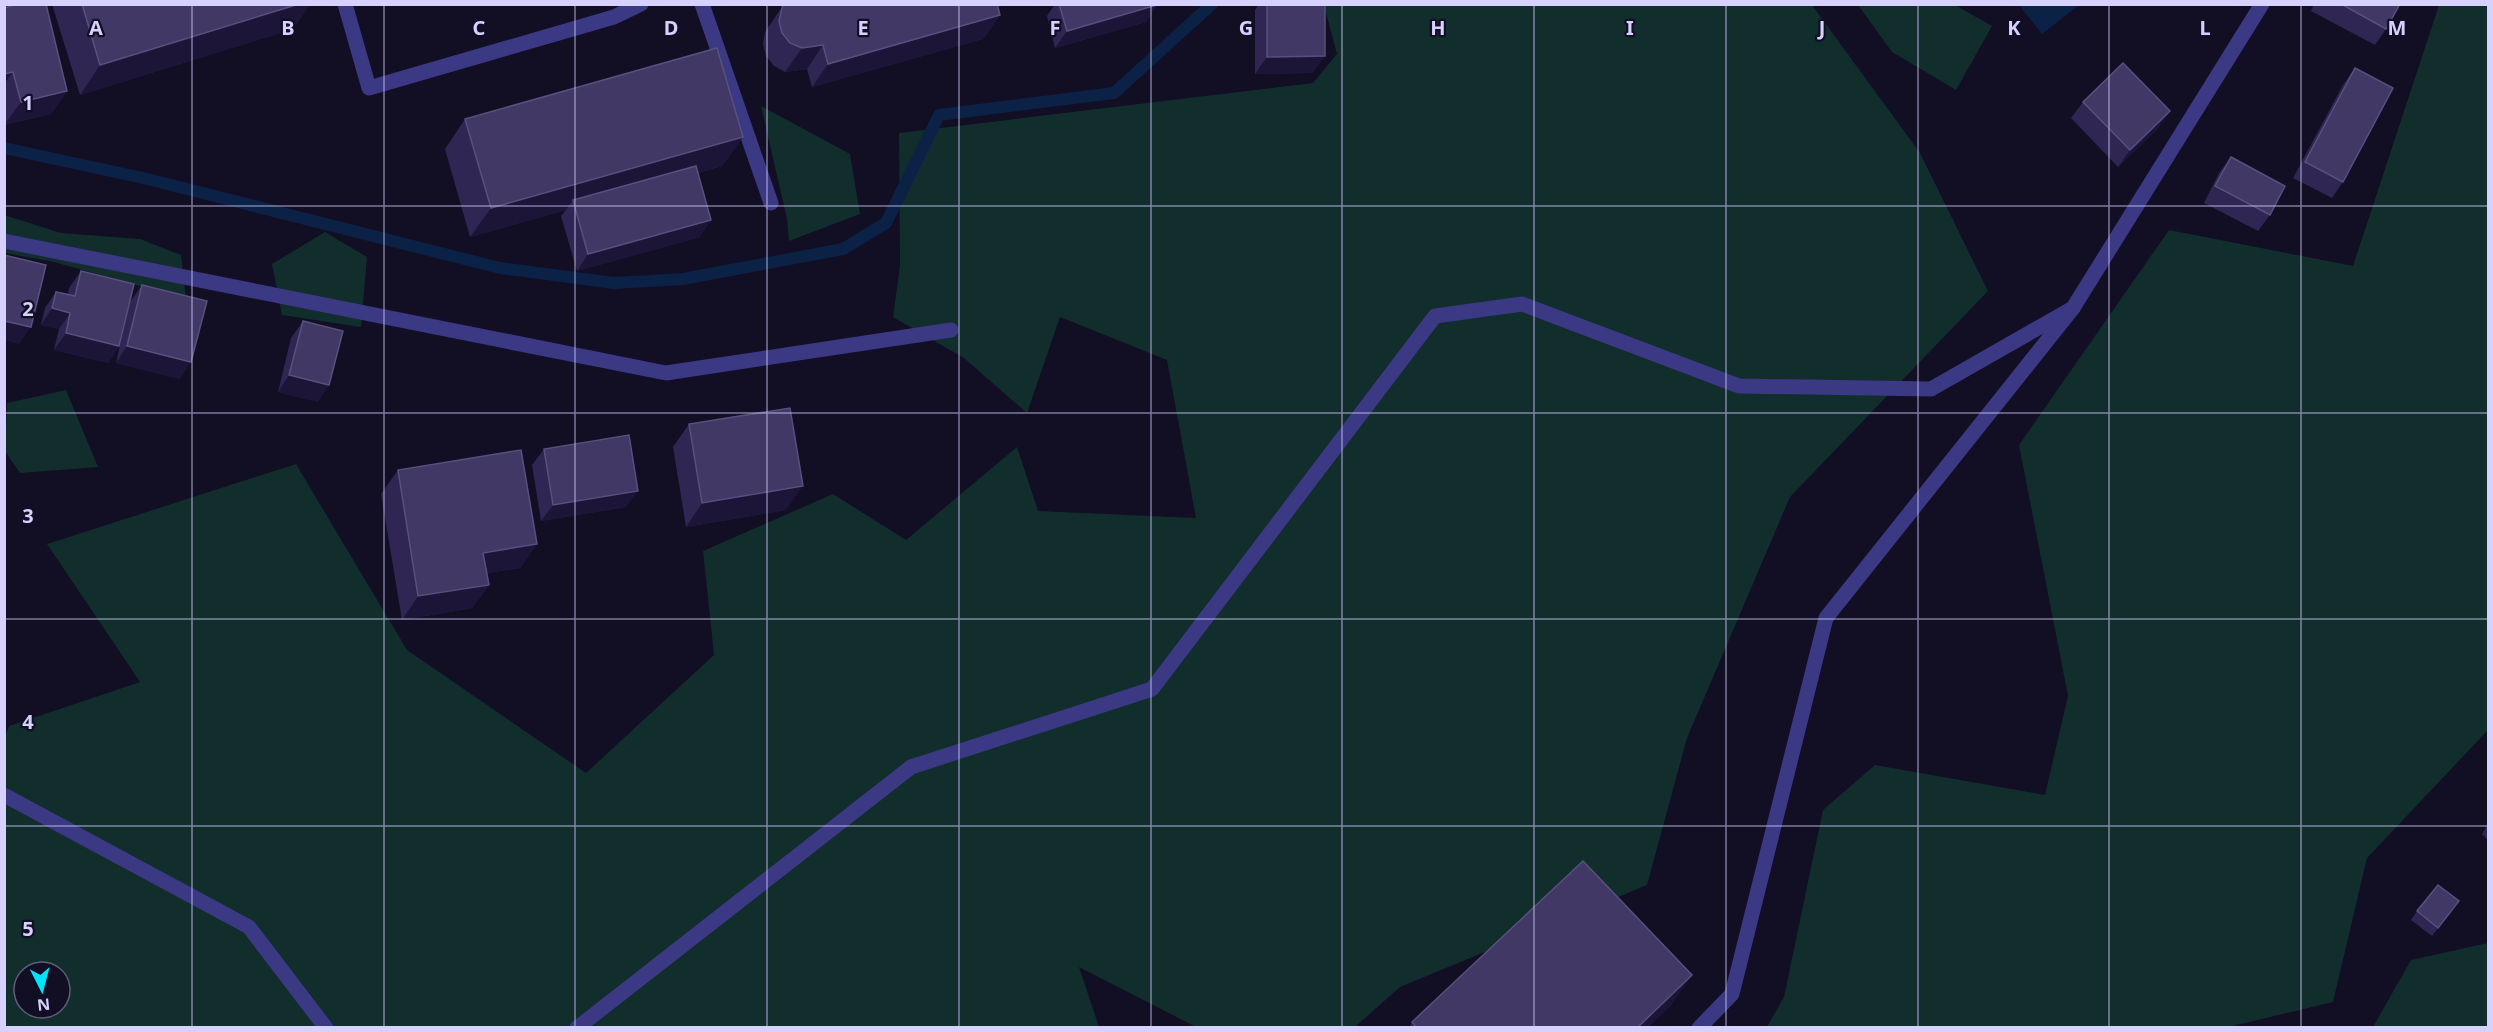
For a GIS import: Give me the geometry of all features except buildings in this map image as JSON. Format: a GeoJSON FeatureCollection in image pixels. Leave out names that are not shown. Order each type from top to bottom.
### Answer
{"type":"FeatureCollection","features":[{"type":"Feature","properties":{"kind":"lane"},"geometry":{"type":"LineString","coordinates":[[345,4],[369,88],[614,17],[641,4]]}},
{"type":"Feature","properties":{"kind":"lane"},"geometry":{"type":"LineString","coordinates":[[702,4],[771,203]]}},
{"type":"Feature","properties":{"kind":"lane"},"geometry":{"type":"LineString","coordinates":[[1700,1028],[1732,994],[1826,618],[2073,308],[2262,4]]}},
{"type":"Feature","properties":{"kind":"lane"},"geometry":{"type":"LineString","coordinates":[[4,241],[666,373],[951,330]]}},
{"type":"Feature","properties":{"kind":"lane"},"geometry":{"type":"LineString","coordinates":[[577,1028],[910,767],[1152,689],[1436,316],[1522,304],[1739,386],[1931,389],[2073,308]]}},
{"type":"Feature","properties":{"kind":"lane"},"geometry":{"type":"LineString","coordinates":[[4,795],[249,927],[326,1028]]}},
{"type":"Feature","properties":{"kind":"green space"},"geometry":{"type":"Polygon","coordinates":[[[1324,5],[1812,5],[1920,153],[1988,291],[1790,497],[1687,738],[1647,885],[1400,987],[1355,1027],[1196,1027],[1079,967],[1099,1027],[5,1028],[5,737],[9,726],[140,682],[47,544],[296,464],[407,650],[586,773],[714,655],[703,551],[833,494],[906,540],[1017,447],[1038,511],[1196,518],[1167,360],[1060,317],[1027,413],[964,358],[893,317],[900,266],[899,133],[1313,83],[1337,54],[1324,5]]]}},
{"type":"Feature","properties":{"kind":"green space"},"geometry":{"type":"Polygon","coordinates":[[[1858,5],[1955,5],[1992,26],[1956,90],[1892,52],[1858,5]]]}},
{"type":"Feature","properties":{"kind":"green space"},"geometry":{"type":"Polygon","coordinates":[[[2439,5],[2488,5],[2488,730],[2367,858],[2333,1002],[2224,1028],[1767,1027],[1784,997],[1823,810],[1875,765],[2045,795],[2068,696],[2019,445],[2169,230],[2353,266],[2439,5]]]}},
{"type":"Feature","properties":{"kind":"green space"},"geometry":{"type":"Polygon","coordinates":[[[761,106],[850,154],[860,214],[789,241],[787,219],[761,106]]]}},
{"type":"Feature","properties":{"kind":"green space"},"geometry":{"type":"Polygon","coordinates":[[[4,215],[61,233],[140,239],[181,255],[186,299],[54,262],[5,253],[4,215]]]}},
{"type":"Feature","properties":{"kind":"green space"},"geometry":{"type":"Polygon","coordinates":[[[325,232],[367,257],[361,327],[282,315],[272,264],[325,232]]]}},
{"type":"Feature","properties":{"kind":"green space"},"geometry":{"type":"Polygon","coordinates":[[[66,390],[98,467],[20,473],[5,451],[7,403],[66,390]]]}},
{"type":"Feature","properties":{"kind":"green space"},"geometry":{"type":"Polygon","coordinates":[[[2488,943],[2488,1027],[2373,1027],[2411,960],[2488,943]]]}},
{"type":"Feature","properties":{"kind":"water"},"geometry":{"type":"Polygon","coordinates":[[[2019,5],[2079,5],[2042,34],[2019,5]]]}},
{"type":"Feature","properties":{"kind":"waterway"},"geometry":{"type":"LineString","coordinates":[[4,148],[143,178],[500,268],[614,283],[683,279],[843,249],[886,223],[939,115],[1114,93],[1212,4]]}}]}
